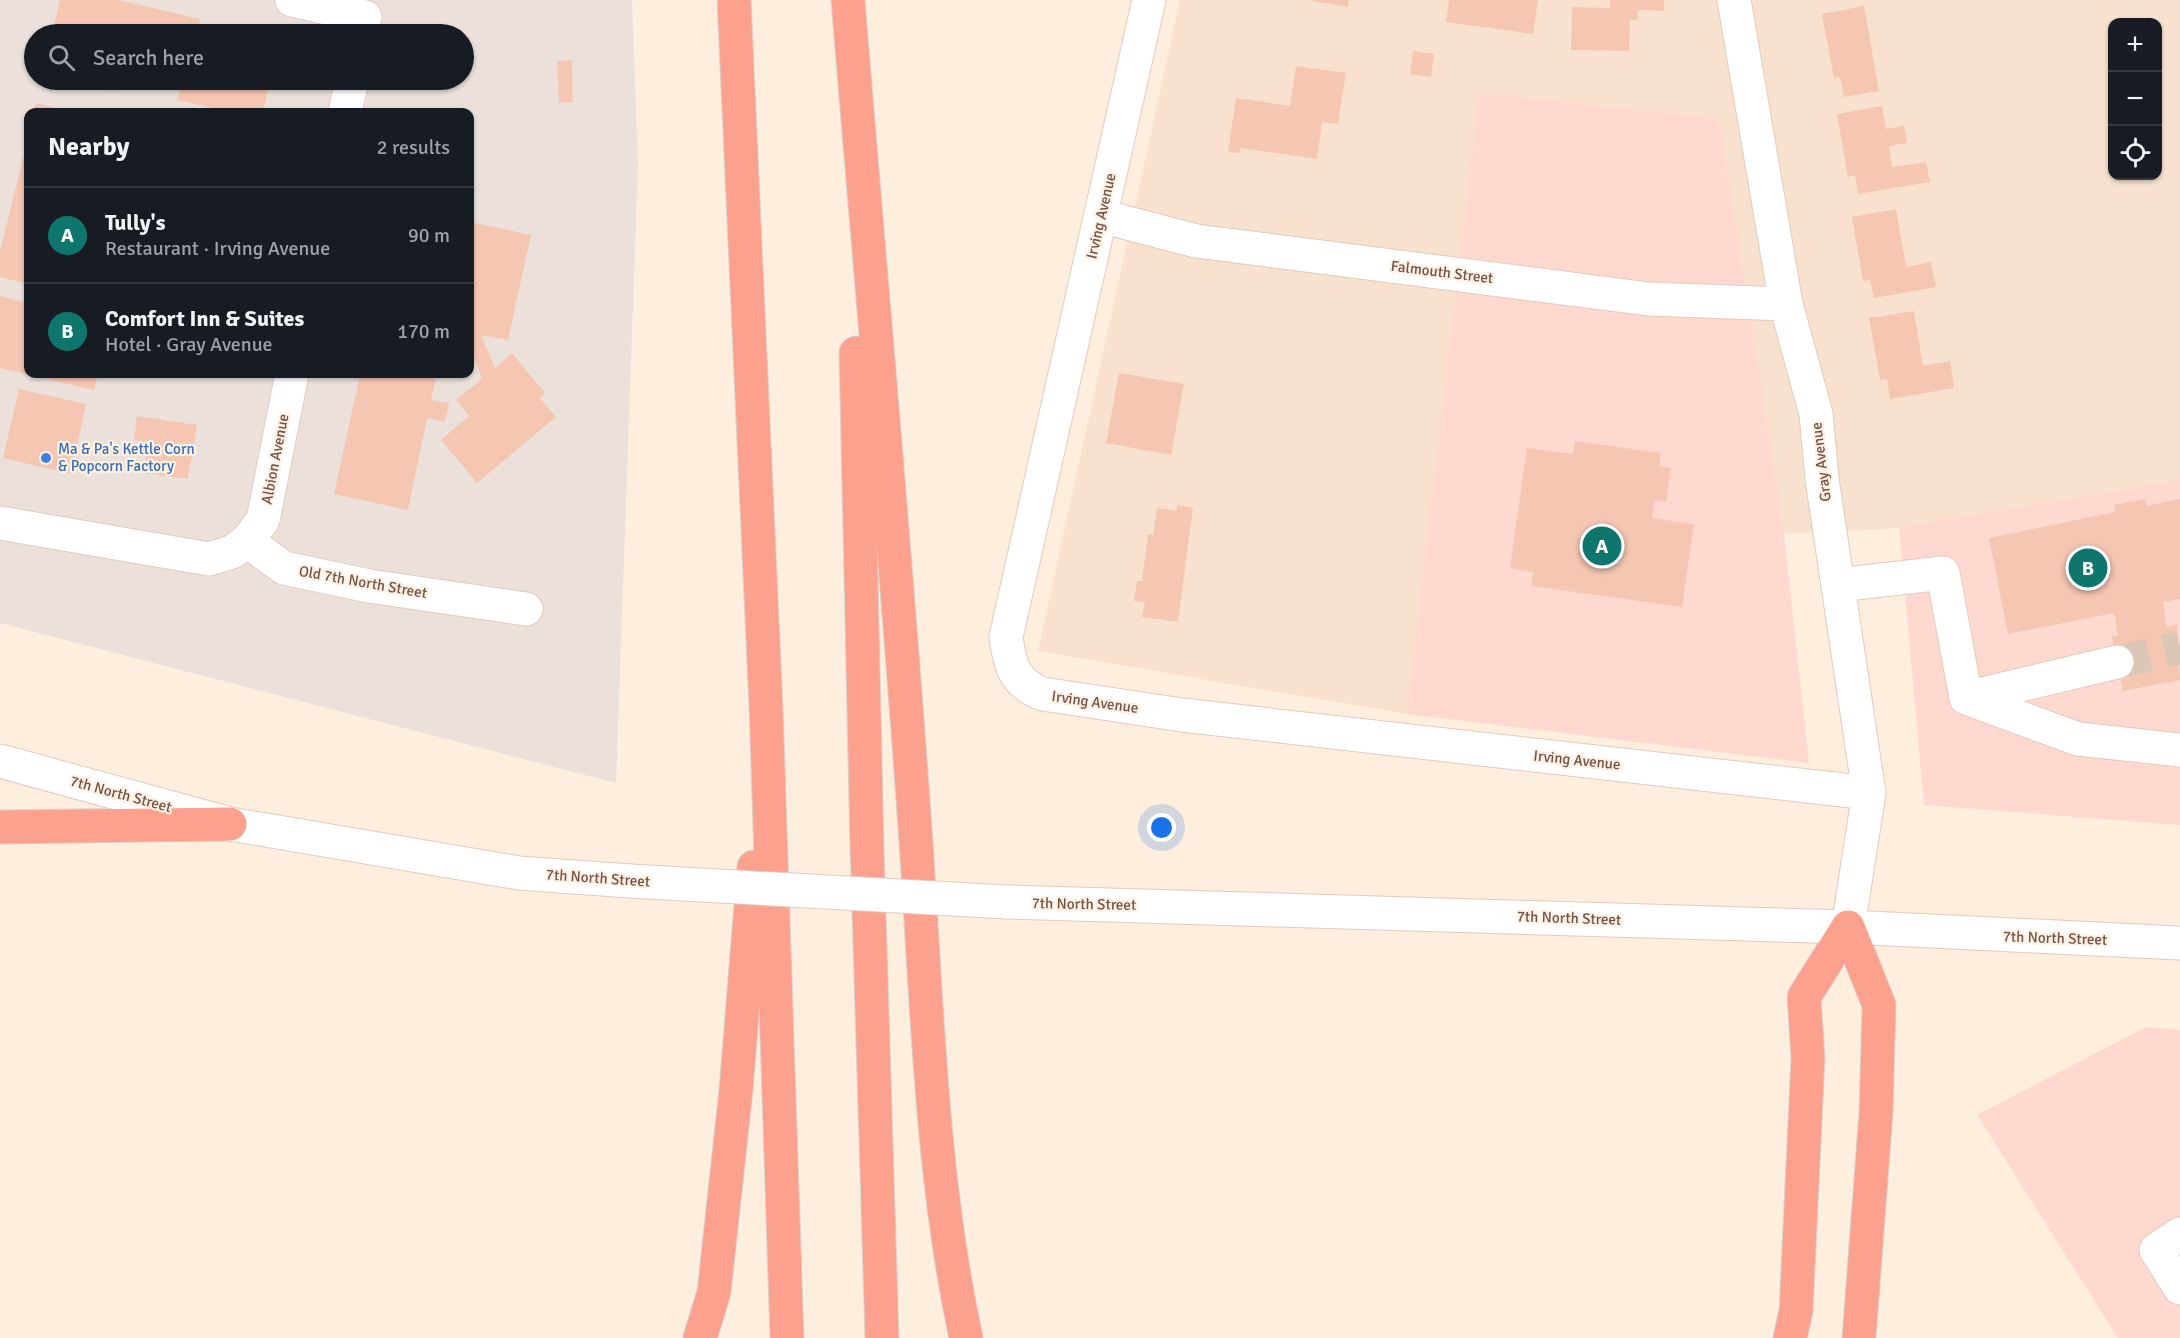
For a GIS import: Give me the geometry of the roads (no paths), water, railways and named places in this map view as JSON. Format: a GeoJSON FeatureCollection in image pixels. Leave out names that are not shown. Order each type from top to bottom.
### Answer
{"type":"FeatureCollection","features":[{"type":"Feature","properties":{"kind":"highway"},"geometry":{"type":"LineString","coordinates":[[734,0],[766,707],[787,1338]]}},
{"type":"Feature","properties":{"kind":"highway"},"geometry":{"type":"LineString","coordinates":[[847,0],[867,848],[882,1338]]}},
{"type":"Feature","properties":{"kind":"highway"},"geometry":{"type":"LineString","coordinates":[[847,0],[912,790],[932,1091],[951,1269],[966,1338]]}},
{"type":"Feature","properties":{"kind":"highway"},"geometry":{"type":"LineString","coordinates":[[700,1338],[714,1292],[736,1090],[766,707]]}},
{"type":"Feature","properties":{"kind":"highway"},"geometry":{"type":"LineString","coordinates":[[0,828],[230,824]]}},
{"type":"Feature","properties":{"kind":"highway"},"geometry":{"type":"LineString","coordinates":[[1790,1338],[1796,1311],[1808,1058],[1804,997],[1848,927]]}},
{"type":"Feature","properties":{"kind":"highway"},"geometry":{"type":"LineString","coordinates":[[1848,927],[1879,1005],[1876,1112],[1859,1338]]}},
{"type":"Feature","properties":{"kind":"street"},"geometry":{"type":"LineString","coordinates":[[292,0],[365,17]]}},
{"type":"Feature","properties":{"kind":"street","name":"Irving Avenue"},"geometry":{"type":"LineString","coordinates":[[1149,0],[1006,637],[1010,664],[1027,688],[1043,694],[1182,715],[1869,793]]}},
{"type":"Feature","properties":{"kind":"street","name":"Gray Avenue"},"geometry":{"type":"LineString","coordinates":[[1734,0],[1786,304],[1816,414],[1838,585],[1869,793],[1848,927]]}},
{"type":"Feature","properties":{"kind":"street"},"geometry":{"type":"LineString","coordinates":[[346,108],[350,90]]}},
{"type":"Feature","properties":{"kind":"street","name":"Falmouth Street"},"geometry":{"type":"LineString","coordinates":[[1101,216],[1196,242],[1649,299],[1786,304]]}},
{"type":"Feature","properties":{"kind":"street","name":"Albion Avenue"},"geometry":{"type":"LineString","coordinates":[[247,541],[262,520],[291,378]]}},
{"type":"Feature","properties":{"kind":"street"},"geometry":{"type":"LineString","coordinates":[[0,523],[209,559],[232,552],[247,541]]}},
{"type":"Feature","properties":{"kind":"street","name":"Old 7th North Street"},"geometry":{"type":"LineString","coordinates":[[247,541],[284,568],[369,586],[526,609]]}},
{"type":"Feature","properties":{"kind":"street"},"geometry":{"type":"LineString","coordinates":[[1838,585],[1943,573],[1966,698]]}},
{"type":"Feature","properties":{"kind":"street"},"geometry":{"type":"LineString","coordinates":[[1966,698],[2117,662]]}},
{"type":"Feature","properties":{"kind":"street"},"geometry":{"type":"LineString","coordinates":[[1966,698],[2078,739],[2180,750]]}},
{"type":"Feature","properties":{"kind":"street","name":"7th North Street"},"geometry":{"type":"LineString","coordinates":[[0,761],[230,824],[519,873],[1007,902],[1848,927],[2180,943]]}},
{"type":"Feature","properties":{"kind":"street"},"geometry":{"type":"LineString","coordinates":[[2180,1234],[2156,1250],[2180,1288]]}},
{"type":"Feature","properties":{"kind":"tunnel"},"geometry":{"type":"LineString","coordinates":[[2117,662],[2180,648]]}},
{"type":"Feature","properties":{"kind":"place","name":"Ma & Pa's Kettle Corn & Popcorn Factory"},"geometry":{"type":"Point","coordinates":[46,458]}},
{"type":"Feature","properties":{"kind":"place","name":"Tully's"},"geometry":{"type":"Point","coordinates":[1602,546]}},
{"type":"Feature","properties":{"kind":"place","name":"Comfort Inn & Suites"},"geometry":{"type":"Point","coordinates":[2088,568]}}]}
